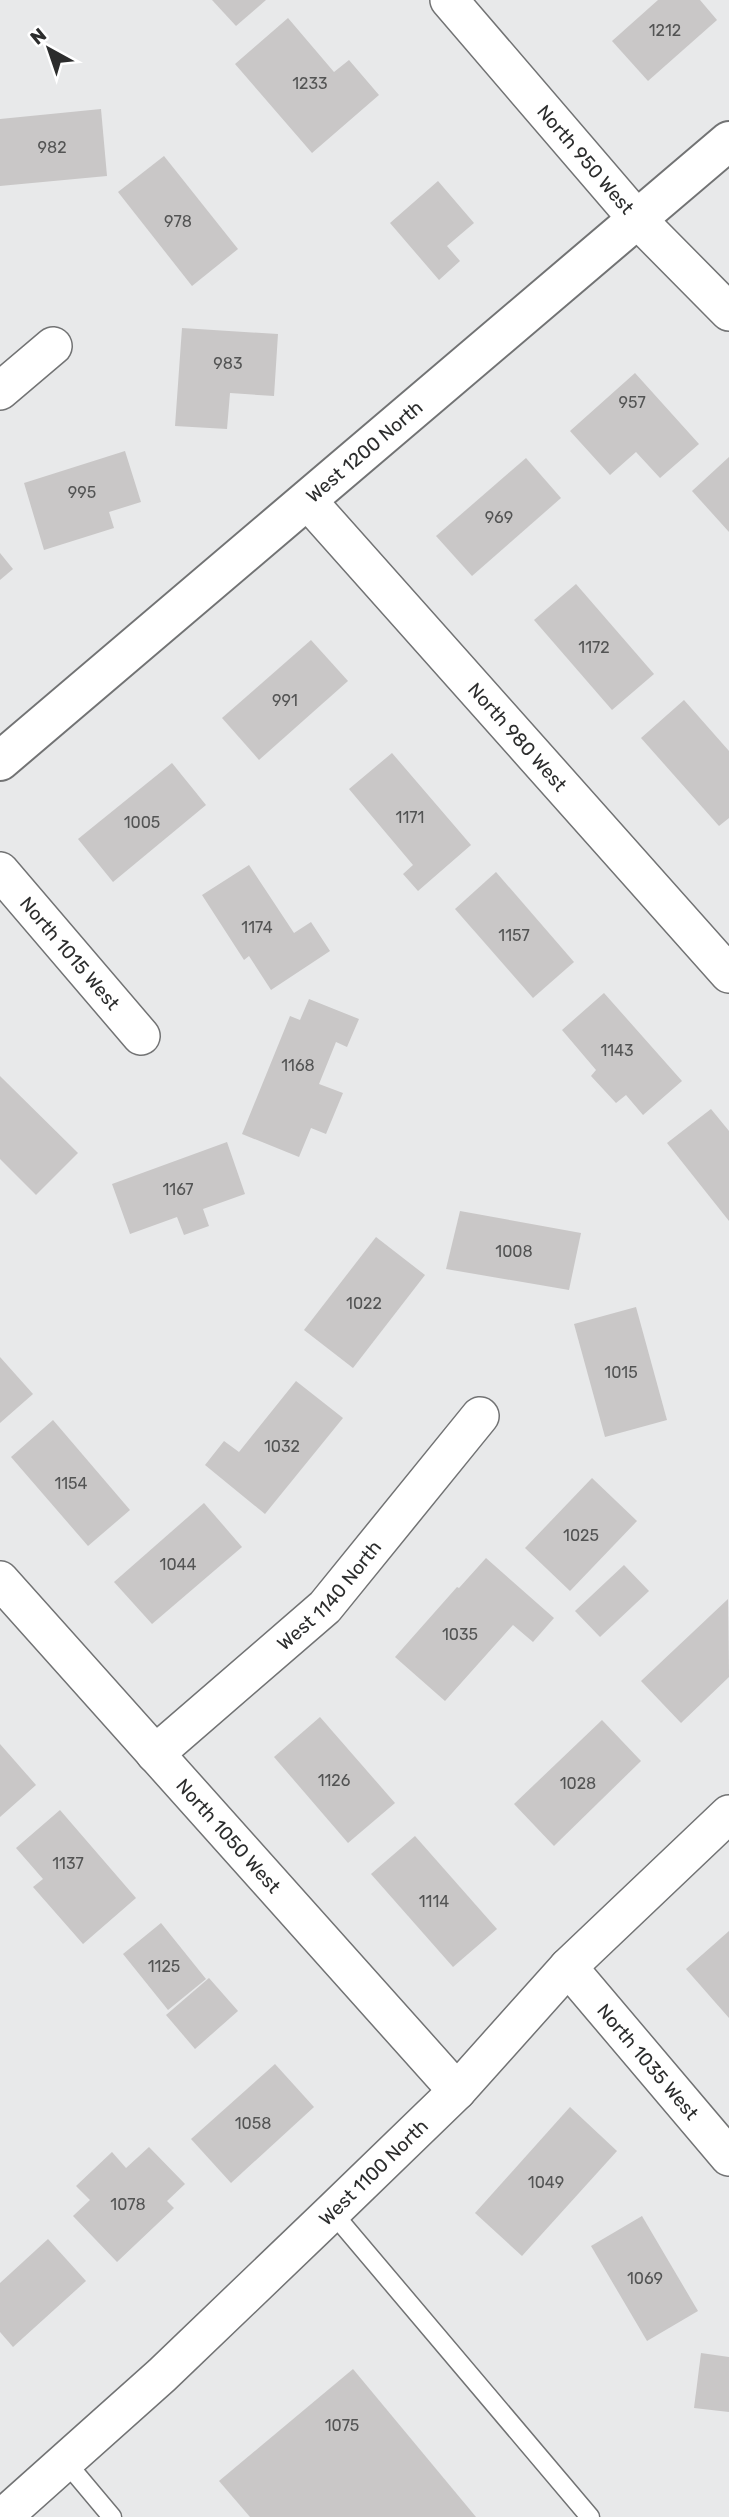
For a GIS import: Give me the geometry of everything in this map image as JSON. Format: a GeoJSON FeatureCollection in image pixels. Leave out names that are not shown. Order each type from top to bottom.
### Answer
{"type":"FeatureCollection","features":[{"type":"Feature","properties":{"kind":"street","name":"North 950 West"},"geometry":{"type":"LineString","coordinates":[[449,0],[637,219],[729,313]]}},
{"type":"Feature","properties":{"kind":"street","name":"West 1200 North"},"geometry":{"type":"LineString","coordinates":[[0,761],[729,141]]}},
{"type":"Feature","properties":{"kind":"street"},"geometry":{"type":"LineString","coordinates":[[0,391],[53,346]]}},
{"type":"Feature","properties":{"kind":"street","name":"North 980 West"},"geometry":{"type":"LineString","coordinates":[[307,500],[729,974]]}},
{"type":"Feature","properties":{"kind":"street","name":"North 1015 West"},"geometry":{"type":"LineString","coordinates":[[0,871],[141,1036]]}},
{"type":"Feature","properties":{"kind":"street","name":"West 1140 North"},"geometry":{"type":"LineString","coordinates":[[155,1754],[326,1607],[480,1416]]}},
{"type":"Feature","properties":{"kind":"street","name":"North 1050 West"},"geometry":{"type":"LineString","coordinates":[[0,1580],[457,2091]]}},
{"type":"Feature","properties":{"kind":"street","name":"West 1100 North"},"geometry":{"type":"LineString","coordinates":[[3,2517],[162,2375],[457,2091],[568,1967],[729,1814]]}},
{"type":"Feature","properties":{"kind":"street","name":"North 1035 West"},"geometry":{"type":"LineString","coordinates":[[568,1967],[729,2157]]}},
{"type":"Feature","properties":{"kind":"lane"},"geometry":{"type":"LineString","coordinates":[[332,2212],[590,2517]]}},
{"type":"Feature","properties":{"kind":"lane"},"geometry":{"type":"LineString","coordinates":[[65,2461],[112,2517]]}},
{"type":"Feature","properties":{"kind":"building"},"geometry":{"type":"Polygon","coordinates":[[[212,0],[266,0],[236,26],[212,0]]]}},
{"type":"Feature","properties":{"kind":"building"},"geometry":{"type":"Polygon","coordinates":[[[658,0],[700,0],[717,20],[648,81],[612,41],[658,0]]]}},
{"type":"Feature","properties":{"kind":"building"},"geometry":{"type":"Polygon","coordinates":[[[288,18],[334,72],[349,60],[379,95],[312,153],[235,64],[288,18]]]}},
{"type":"Feature","properties":{"kind":"building"},"geometry":{"type":"Polygon","coordinates":[[[101,109],[107,176],[0,186],[0,119],[101,109]]]}},
{"type":"Feature","properties":{"kind":"building"},"geometry":{"type":"Polygon","coordinates":[[[164,156],[238,249],[192,286],[118,192],[164,156]]]}},
{"type":"Feature","properties":{"kind":"building"},"geometry":{"type":"Polygon","coordinates":[[[438,181],[474,223],[447,246],[460,261],[439,280],[390,223],[438,181]]]}},
{"type":"Feature","properties":{"kind":"building"},"geometry":{"type":"Polygon","coordinates":[[[182,328],[278,334],[274,396],[230,393],[227,429],[175,426],[182,328]]]}},
{"type":"Feature","properties":{"kind":"building"},"geometry":{"type":"Polygon","coordinates":[[[635,373],[699,444],[660,478],[636,452],[610,475],[570,431],[635,373]]]}},
{"type":"Feature","properties":{"kind":"building"},"geometry":{"type":"Polygon","coordinates":[[[125,451],[141,502],[109,512],[114,528],[44,550],[24,483],[125,451]]]}},
{"type":"Feature","properties":{"kind":"building"},"geometry":{"type":"Polygon","coordinates":[[[729,457],[729,532],[692,491],[729,457]]]}},
{"type":"Feature","properties":{"kind":"building"},"geometry":{"type":"Polygon","coordinates":[[[526,458],[561,498],[472,576],[436,536],[526,458]]]}},
{"type":"Feature","properties":{"kind":"building"},"geometry":{"type":"Polygon","coordinates":[[[0,553],[13,569],[0,580],[0,553]]]}},
{"type":"Feature","properties":{"kind":"building"},"geometry":{"type":"Polygon","coordinates":[[[576,584],[654,674],[612,710],[534,620],[576,584]]]}},
{"type":"Feature","properties":{"kind":"building"},"geometry":{"type":"Polygon","coordinates":[[[311,640],[348,681],[259,760],[222,718],[311,640]]]}},
{"type":"Feature","properties":{"kind":"building"},"geometry":{"type":"Polygon","coordinates":[[[684,700],[729,751],[729,818],[719,826],[641,738],[684,700]]]}},
{"type":"Feature","properties":{"kind":"building"},"geometry":{"type":"Polygon","coordinates":[[[392,753],[471,845],[418,891],[403,874],[413,865],[349,789],[392,753]]]}},
{"type":"Feature","properties":{"kind":"building"},"geometry":{"type":"Polygon","coordinates":[[[172,763],[206,805],[113,882],[78,839],[172,763]]]}},
{"type":"Feature","properties":{"kind":"building"},"geometry":{"type":"Polygon","coordinates":[[[249,865],[294,933],[311,922],[330,951],[271,990],[249,956],[244,960],[202,895],[249,865]]]}},
{"type":"Feature","properties":{"kind":"building"},"geometry":{"type":"Polygon","coordinates":[[[496,872],[574,962],[533,998],[455,909],[496,872]]]}},
{"type":"Feature","properties":{"kind":"building"},"geometry":{"type":"Polygon","coordinates":[[[604,993],[682,1081],[643,1115],[626,1095],[616,1103],[591,1076],[596,1070],[562,1030],[604,993]]]}},
{"type":"Feature","properties":{"kind":"building"},"geometry":{"type":"Polygon","coordinates":[[[309,999],[359,1019],[347,1047],[336,1042],[319,1084],[343,1093],[326,1134],[311,1128],[299,1157],[242,1134],[290,1016],[300,1020],[309,999]]]}},
{"type":"Feature","properties":{"kind":"building"},"geometry":{"type":"Polygon","coordinates":[[[0,1076],[78,1153],[36,1195],[0,1159],[0,1076]]]}},
{"type":"Feature","properties":{"kind":"building"},"geometry":{"type":"Polygon","coordinates":[[[711,1109],[729,1131],[729,1221],[667,1143],[711,1109]]]}},
{"type":"Feature","properties":{"kind":"building"},"geometry":{"type":"Polygon","coordinates":[[[227,1142],[245,1194],[203,1209],[209,1226],[184,1235],[177,1217],[130,1234],[112,1184],[227,1142]]]}},
{"type":"Feature","properties":{"kind":"building"},"geometry":{"type":"Polygon","coordinates":[[[460,1211],[581,1233],[569,1290],[446,1269],[460,1211]]]}},
{"type":"Feature","properties":{"kind":"building"},"geometry":{"type":"Polygon","coordinates":[[[376,1237],[425,1275],[353,1368],[304,1330],[376,1237]]]}},
{"type":"Feature","properties":{"kind":"building"},"geometry":{"type":"Polygon","coordinates":[[[636,1307],[667,1420],[605,1437],[574,1324],[636,1307]]]}},
{"type":"Feature","properties":{"kind":"building"},"geometry":{"type":"Polygon","coordinates":[[[0,1357],[33,1394],[0,1423],[0,1357]]]}},
{"type":"Feature","properties":{"kind":"building"},"geometry":{"type":"Polygon","coordinates":[[[296,1381],[343,1418],[265,1514],[205,1465],[224,1441],[239,1452],[296,1381]]]}},
{"type":"Feature","properties":{"kind":"building"},"geometry":{"type":"Polygon","coordinates":[[[53,1420],[130,1510],[88,1546],[11,1457],[53,1420]]]}},
{"type":"Feature","properties":{"kind":"building"},"geometry":{"type":"Polygon","coordinates":[[[592,1478],[637,1521],[570,1591],[525,1548],[592,1478]]]}},
{"type":"Feature","properties":{"kind":"building"},"geometry":{"type":"Polygon","coordinates":[[[204,1503],[242,1547],[152,1624],[114,1582],[204,1503]]]}},
{"type":"Feature","properties":{"kind":"building"},"geometry":{"type":"Polygon","coordinates":[[[486,1558],[554,1618],[533,1642],[513,1625],[445,1701],[395,1657],[486,1558]]]}},
{"type":"Feature","properties":{"kind":"building"},"geometry":{"type":"Polygon","coordinates":[[[624,1565],[649,1591],[600,1637],[575,1611],[624,1565]]]}},
{"type":"Feature","properties":{"kind":"building"},"geometry":{"type":"Polygon","coordinates":[[[728,1599],[729,1677],[681,1723],[641,1681],[728,1599]]]}},
{"type":"Feature","properties":{"kind":"building"},"geometry":{"type":"Polygon","coordinates":[[[320,1717],[395,1803],[348,1843],[274,1757],[320,1717]]]}},
{"type":"Feature","properties":{"kind":"building"},"geometry":{"type":"Polygon","coordinates":[[[602,1720],[641,1761],[554,1846],[514,1804],[602,1720]]]}},
{"type":"Feature","properties":{"kind":"building"},"geometry":{"type":"Polygon","coordinates":[[[0,1744],[36,1785],[0,1817],[0,1744]]]}},
{"type":"Feature","properties":{"kind":"building"},"geometry":{"type":"Polygon","coordinates":[[[60,1810],[136,1898],[83,1944],[33,1887],[43,1879],[16,1848],[60,1810]]]}},
{"type":"Feature","properties":{"kind":"building"},"geometry":{"type":"Polygon","coordinates":[[[415,1836],[497,1929],[453,1967],[371,1874],[415,1836]]]}},
{"type":"Feature","properties":{"kind":"building"},"geometry":{"type":"Polygon","coordinates":[[[161,1923],[206,1979],[168,2010],[123,1954],[161,1923]]]}},
{"type":"Feature","properties":{"kind":"building"},"geometry":{"type":"Polygon","coordinates":[[[729,1931],[729,2018],[686,1969],[729,1931]]]}},
{"type":"Feature","properties":{"kind":"building"},"geometry":{"type":"Polygon","coordinates":[[[209,1978],[238,2011],[195,2049],[166,2015],[209,1978]]]}},
{"type":"Feature","properties":{"kind":"building"},"geometry":{"type":"Polygon","coordinates":[[[275,2064],[314,2107],[231,2183],[191,2139],[275,2064]]]}},
{"type":"Feature","properties":{"kind":"building"},"geometry":{"type":"Polygon","coordinates":[[[570,2107],[617,2151],[522,2256],[475,2213],[570,2107]]]}},
{"type":"Feature","properties":{"kind":"building"},"geometry":{"type":"Polygon","coordinates":[[[149,2147],[185,2184],[167,2201],[174,2208],[117,2262],[73,2216],[90,2200],[76,2186],[112,2152],[126,2168],[149,2147]]]}},
{"type":"Feature","properties":{"kind":"building"},"geometry":{"type":"Polygon","coordinates":[[[642,2216],[698,2311],[647,2341],[591,2246],[642,2216]]]}},
{"type":"Feature","properties":{"kind":"building"},"geometry":{"type":"Polygon","coordinates":[[[48,2239],[86,2281],[13,2347],[0,2332],[0,2283],[48,2239]]]}},
{"type":"Feature","properties":{"kind":"building"},"geometry":{"type":"Polygon","coordinates":[[[701,2353],[729,2357],[729,2412],[694,2408],[701,2353]]]}},
{"type":"Feature","properties":{"kind":"building"},"geometry":{"type":"Polygon","coordinates":[[[353,2369],[476,2517],[250,2517],[219,2481],[353,2369]]]}}]}
